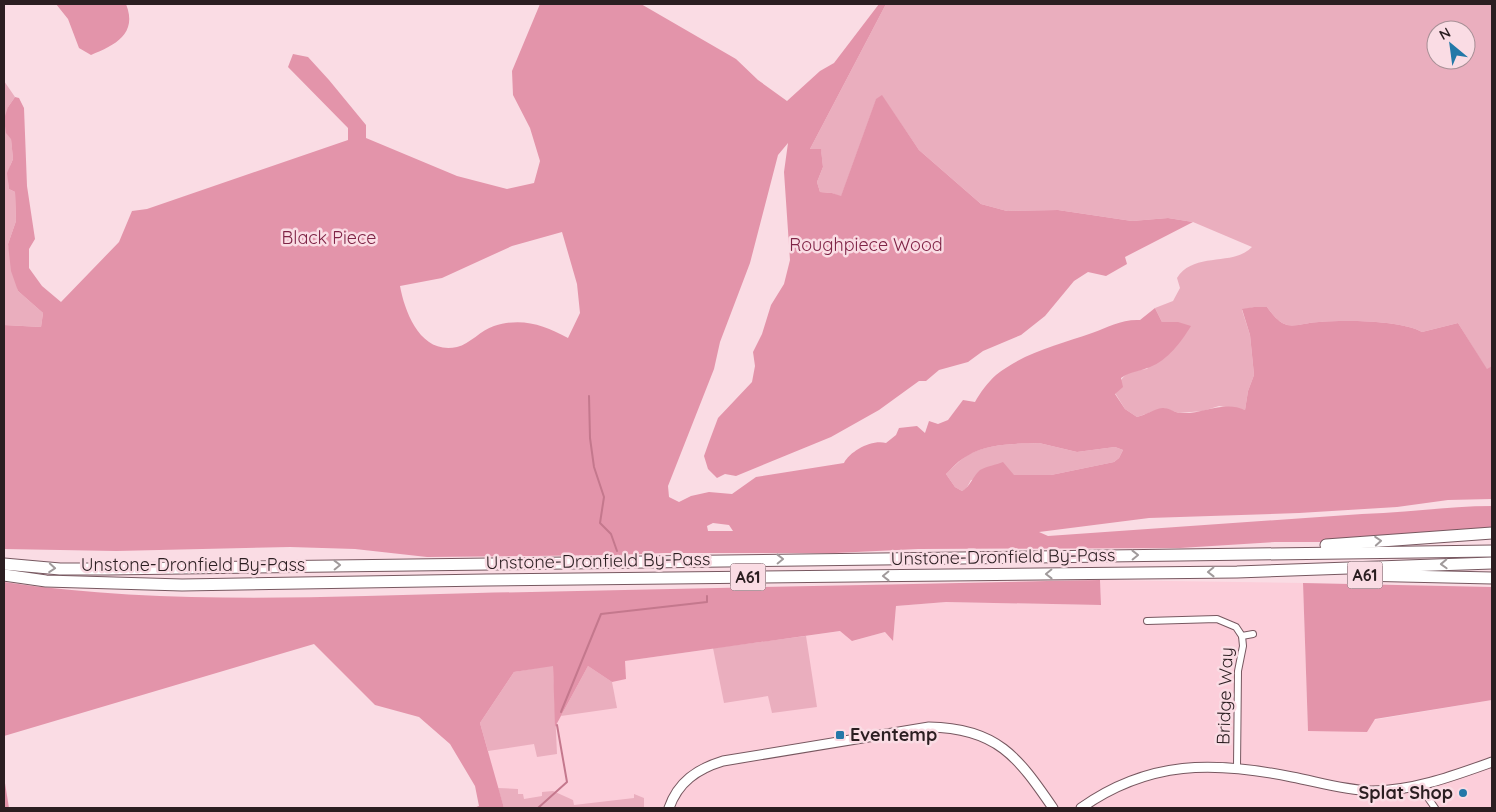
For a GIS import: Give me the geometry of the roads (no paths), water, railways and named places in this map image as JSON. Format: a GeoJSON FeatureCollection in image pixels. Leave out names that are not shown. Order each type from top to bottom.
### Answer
{"type":"FeatureCollection","features":[{"type":"Feature","properties":{"kind":"highway","name":"A61"},"geometry":{"type":"LineString","coordinates":[[1260,553],[1325,545],[1492,533]]}},
{"type":"Feature","properties":{"kind":"highway","name":"Unstone-Dronfield By-Pass"},"geometry":{"type":"LineString","coordinates":[[4,564],[60,569],[98,569],[1492,550]]}},
{"type":"Feature","properties":{"kind":"highway","name":"Unstone-Dronfield By-Pass"},"geometry":{"type":"LineString","coordinates":[[4,575],[46,581],[182,585],[1237,572],[1492,563]]}},
{"type":"Feature","properties":{"kind":"highway","name":"A61"},"geometry":{"type":"LineString","coordinates":[[1237,572],[1492,578]]}},
{"type":"Feature","properties":{"kind":"street","name":"Bridge Way"},"geometry":{"type":"LineString","coordinates":[[1147,621],[1217,619],[1236,627],[1242,636],[1243,646],[1238,671],[1237,768]]}},
{"type":"Feature","properties":{"kind":"street"},"geometry":{"type":"LineString","coordinates":[[1242,636],[1253,634]]}},
{"type":"Feature","properties":{"kind":"street"},"geometry":{"type":"LineString","coordinates":[[669,808],[675,793],[683,782],[707,766],[723,761],[929,727],[957,728],[976,733],[995,742],[1013,755],[1053,808]]}},
{"type":"Feature","properties":{"kind":"street"},"geometry":{"type":"LineString","coordinates":[[1081,808],[1122,786],[1170,770],[1215,766],[1237,768],[1353,790],[1394,790],[1419,785],[1492,762]]}},
{"type":"Feature","properties":{"kind":"street"},"geometry":{"type":"LineString","coordinates":[[1419,785],[1435,808]]}},
{"type":"Feature","properties":{"kind":"waterway"},"geometry":{"type":"LineString","coordinates":[[589,396],[590,438],[594,467],[604,497],[600,523],[611,534],[617,551]]}},
{"type":"Feature","properties":{"kind":"waterway"},"geometry":{"type":"LineString","coordinates":[[561,712],[601,614],[707,602],[707,596]]}},
{"type":"Feature","properties":{"kind":"waterway"},"geometry":{"type":"LineString","coordinates":[[538,808],[567,782],[557,725]]}},
{"type":"Feature","properties":{"kind":"place","name":"Eventemp"},"geometry":{"type":"Point","coordinates":[840,735]}},
{"type":"Feature","properties":{"kind":"place","name":"Splat Shop"},"geometry":{"type":"Point","coordinates":[1463,793]}},
{"type":"Feature","properties":{"kind":"park label","name":"Black Piece"},"geometry":{"type":"Point","coordinates":[329,238]}},
{"type":"Feature","properties":{"kind":"park label","name":"Roughpiece Wood"},"geometry":{"type":"Point","coordinates":[866,245]}}]}
